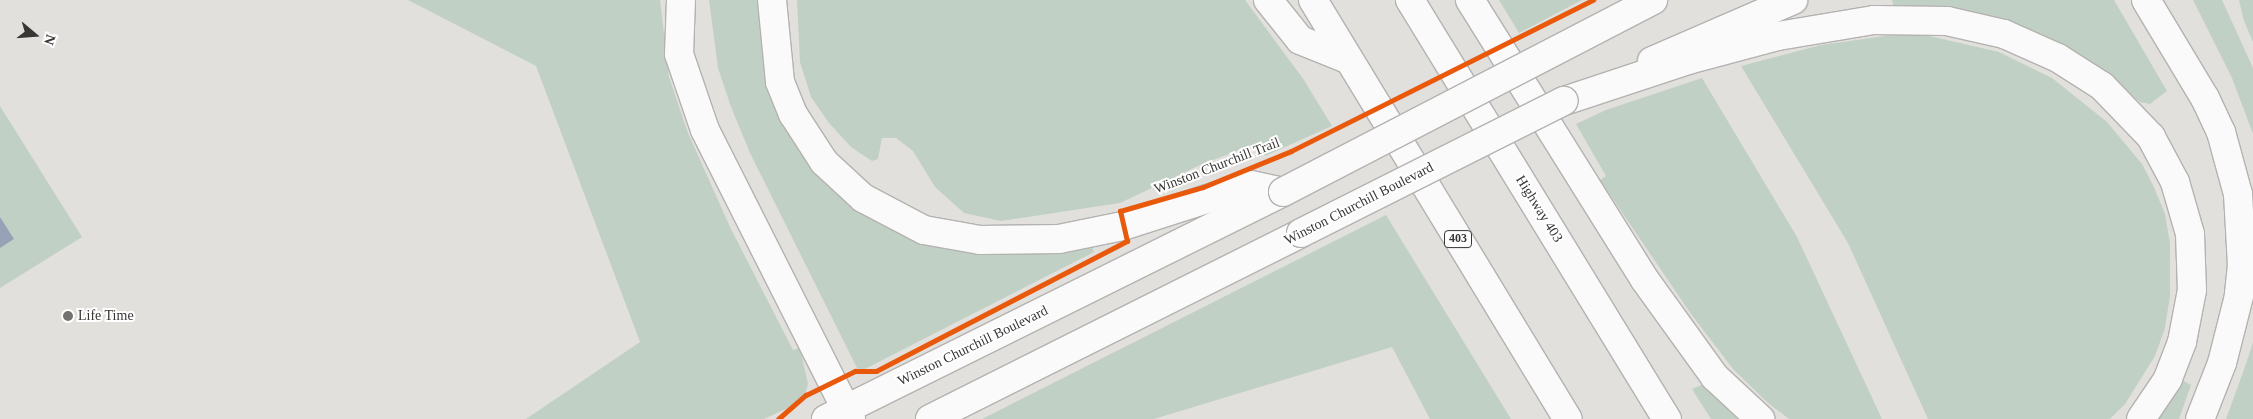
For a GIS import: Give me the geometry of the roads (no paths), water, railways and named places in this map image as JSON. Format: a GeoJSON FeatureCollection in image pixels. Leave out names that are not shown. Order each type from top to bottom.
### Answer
{"type":"FeatureCollection","features":[{"type":"Feature","properties":{"kind":"main road"},"geometry":{"type":"LineString","coordinates":[[681,0],[679,54],[705,130],[841,416]]}},
{"type":"Feature","properties":{"kind":"main road"},"geometry":{"type":"LineString","coordinates":[[772,0],[780,82],[793,114],[824,162],[863,198],[924,230],[980,240],[1059,239],[1131,224],[1251,185],[1283,192]]}},
{"type":"Feature","properties":{"kind":"main road"},"geometry":{"type":"LineString","coordinates":[[1268,0],[1300,40],[1347,59]]}},
{"type":"Feature","properties":{"kind":"main road","name":"403"},"geometry":{"type":"LineString","coordinates":[[1313,0],[1347,59],[1568,419]]}},
{"type":"Feature","properties":{"kind":"main road","name":"Highway 403"},"geometry":{"type":"LineString","coordinates":[[1410,0],[1667,419]]}},
{"type":"Feature","properties":{"kind":"main road"},"geometry":{"type":"LineString","coordinates":[[1470,0],[1645,280],[1715,377],[1760,419]]}},
{"type":"Feature","properties":{"kind":"main road","name":"Winston Churchill Boulevard"},"geometry":{"type":"LineString","coordinates":[[841,416],[1283,192],[1654,0]]}},
{"type":"Feature","properties":{"kind":"main road"},"geometry":{"type":"LineString","coordinates":[[1772,24],[1793,0]]}},
{"type":"Feature","properties":{"kind":"main road"},"geometry":{"type":"LineString","coordinates":[[2146,0],[2205,98],[2220,132],[2232,165],[2242,227],[2242,265],[2231,331],[2200,419]]}},
{"type":"Feature","properties":{"kind":"main road"},"geometry":{"type":"LineString","coordinates":[[2164,31],[2165,0]]}},
{"type":"Feature","properties":{"kind":"main road"},"geometry":{"type":"LineString","coordinates":[[1772,24],[1874,20],[1939,20],[2004,34],[2058,58],[2102,86],[2136,118],[2165,160],[2175,182],[2190,234],[2193,267],[2189,314],[2180,349],[2168,379],[2141,419]]}},
{"type":"Feature","properties":{"kind":"main road","name":"Winston Churchill Boulevard"},"geometry":{"type":"LineString","coordinates":[[930,419],[1564,101],[1688,60],[1772,24]]}},
{"type":"Feature","properties":{"kind":"water"},"geometry":{"type":"Polygon","coordinates":[[[0,217],[14,239],[0,248],[0,217]]]}},
{"type":"Feature","properties":{"kind":"place","name":"Life Time"},"geometry":{"type":"Point","coordinates":[68,316]}}]}
